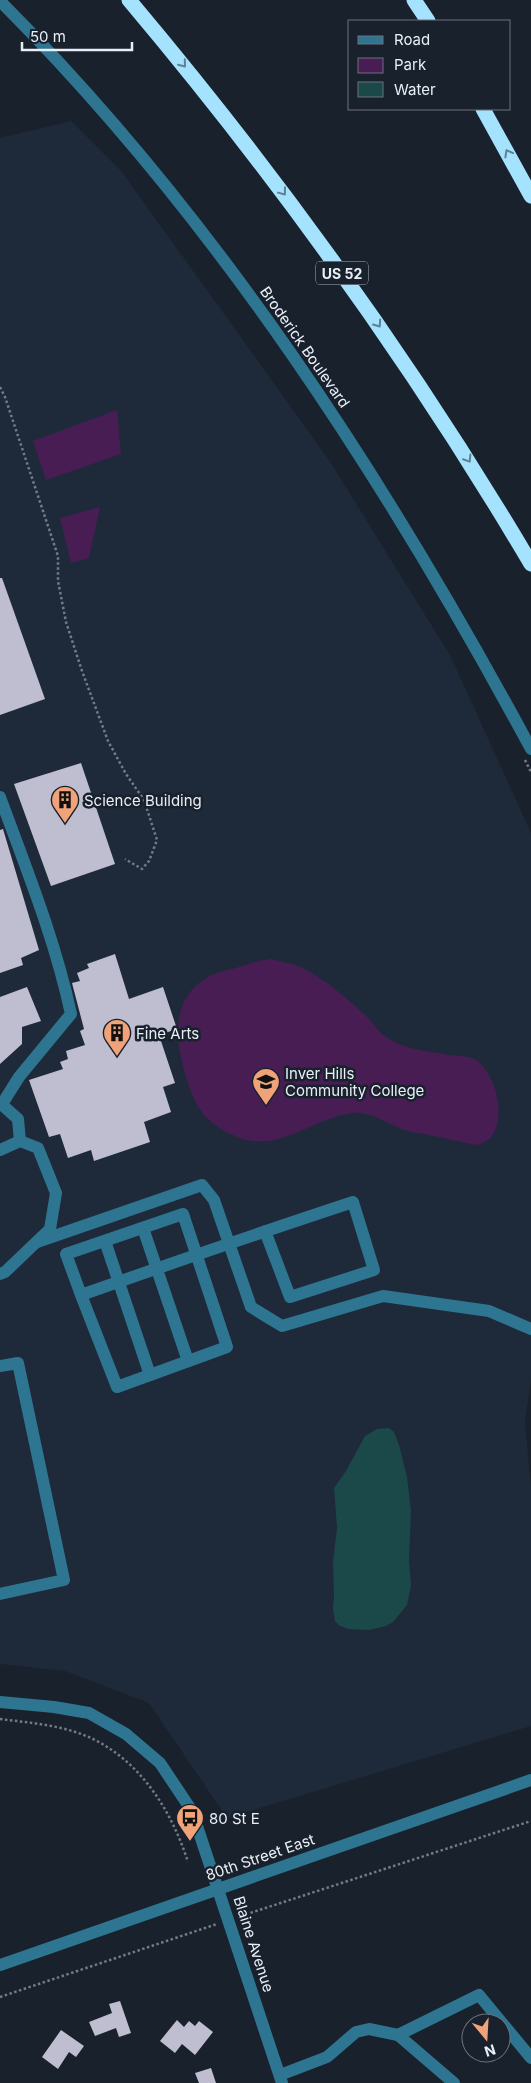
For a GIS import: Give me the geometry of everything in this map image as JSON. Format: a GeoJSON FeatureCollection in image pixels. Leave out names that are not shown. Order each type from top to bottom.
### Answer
{"type":"FeatureCollection","features":[{"type":"Feature","properties":{"kind":"highway","name":"US 52"},"geometry":{"type":"LineString","coordinates":[[129,0],[242,138],[348,281],[464,452],[531,564]]}},
{"type":"Feature","properties":{"kind":"highway"},"geometry":{"type":"LineString","coordinates":[[414,0],[427,20]]}},
{"type":"Feature","properties":{"kind":"highway"},"geometry":{"type":"LineString","coordinates":[[484,110],[531,196]]}},
{"type":"Feature","properties":{"kind":"street","name":"Broderick Boulevard"},"geometry":{"type":"LineString","coordinates":[[0,1],[94,100],[122,133],[193,221],[294,357],[365,465],[464,628],[527,754]]}},
{"type":"Feature","properties":{"kind":"street"},"geometry":{"type":"LineString","coordinates":[[0,796],[47,925],[63,978],[71,1014],[20,1077],[1,1104],[18,1120],[20,1141]]}},
{"type":"Feature","properties":{"kind":"street"},"geometry":{"type":"LineString","coordinates":[[0,1150],[20,1141],[38,1148],[56,1193],[50,1229],[5,1272],[0,1274]]}},
{"type":"Feature","properties":{"kind":"street"},"geometry":{"type":"LineString","coordinates":[[37,1242],[202,1186],[214,1200],[252,1308],[282,1326],[383,1296],[489,1311],[531,1329]]}},
{"type":"Feature","properties":{"kind":"street"},"geometry":{"type":"LineString","coordinates":[[81,1295],[229,1243],[265,1231],[353,1202],[374,1270],[290,1297],[265,1231]]}},
{"type":"Feature","properties":{"kind":"street"},"geometry":{"type":"LineString","coordinates":[[184,1214],[227,1347],[116,1387],[66,1254],[142,1228],[184,1214]]}},
{"type":"Feature","properties":{"kind":"street"},"geometry":{"type":"LineString","coordinates":[[142,1228],[188,1361]]}},
{"type":"Feature","properties":{"kind":"street"},"geometry":{"type":"LineString","coordinates":[[105,1241],[150,1375]]}},
{"type":"Feature","properties":{"kind":"street"},"geometry":{"type":"LineString","coordinates":[[0,1366],[18,1363],[64,1580],[0,1594]]}},
{"type":"Feature","properties":{"kind":"street","name":"Blaine Avenue"},"geometry":{"type":"LineString","coordinates":[[0,1702],[54,1707],[89,1713],[126,1734],[160,1763],[192,1811],[281,2079]]}},
{"type":"Feature","properties":{"kind":"street","name":"80th Street East"},"geometry":{"type":"LineString","coordinates":[[0,1965],[531,1780]]}},
{"type":"Feature","properties":{"kind":"street"},"geometry":{"type":"LineString","coordinates":[[398,2035],[479,1995],[531,2058]]}},
{"type":"Feature","properties":{"kind":"street"},"geometry":{"type":"LineString","coordinates":[[281,2079],[327,2057],[356,2032],[369,2029],[398,2035],[454,2083]]}},
{"type":"Feature","properties":{"kind":"path"},"geometry":{"type":"LineString","coordinates":[[0,387],[58,556],[58,582],[66,622],[82,671],[108,741],[126,774],[144,800],[157,840],[149,861],[142,869],[125,859]]}},
{"type":"Feature","properties":{"kind":"path"},"geometry":{"type":"LineString","coordinates":[[527,754],[531,772]]}},
{"type":"Feature","properties":{"kind":"path"},"geometry":{"type":"LineString","coordinates":[[0,1719],[40,1724],[66,1730],[93,1739],[122,1758],[147,1782],[168,1812],[188,1862]]}},
{"type":"Feature","properties":{"kind":"path"},"geometry":{"type":"LineString","coordinates":[[0,1997],[531,1821]]}},
{"type":"Feature","properties":{"kind":"shaded area","name":"Inver Hills Community College"},"geometry":{"type":"Polygon","coordinates":[[[71,121],[122,172],[329,460],[450,655],[531,833],[531,1379],[525,1422],[531,1487],[531,1726],[227,1818],[149,1703],[65,1671],[0,1664],[0,138],[71,121]]]}},
{"type":"Feature","properties":{"kind":"green space"},"geometry":{"type":"Polygon","coordinates":[[[117,410],[121,454],[46,480],[33,441],[117,410]]]}},
{"type":"Feature","properties":{"kind":"green space"},"geometry":{"type":"Polygon","coordinates":[[[100,507],[89,558],[71,563],[60,518],[100,507]]]}},
{"type":"Feature","properties":{"kind":"green space"},"geometry":{"type":"Polygon","coordinates":[[[272,959],[298,966],[325,982],[353,1004],[390,1040],[434,1053],[472,1058],[483,1066],[495,1090],[498,1105],[498,1119],[495,1131],[488,1140],[476,1145],[413,1132],[359,1113],[337,1116],[281,1138],[267,1141],[252,1141],[237,1137],[216,1126],[202,1112],[188,1085],[179,1045],[179,1018],[182,1006],[198,984],[210,976],[254,962],[272,959]]]}},
{"type":"Feature","properties":{"kind":"water"},"geometry":{"type":"Polygon","coordinates":[[[389,1428],[394,1432],[399,1445],[407,1477],[411,1511],[409,1561],[411,1585],[407,1605],[393,1622],[386,1626],[369,1630],[349,1629],[340,1626],[335,1621],[333,1608],[333,1562],[337,1528],[334,1488],[346,1471],[365,1436],[377,1429],[389,1428]]]}},
{"type":"Feature","properties":{"kind":"building"},"geometry":{"type":"Polygon","coordinates":[[[0,578],[2,578],[45,699],[0,715],[0,578]]]}},
{"type":"Feature","properties":{"kind":"building","name":"Science Building"},"geometry":{"type":"Polygon","coordinates":[[[81,763],[115,864],[51,886],[14,784],[81,763]]]}},
{"type":"Feature","properties":{"kind":"building"},"geometry":{"type":"Polygon","coordinates":[[[3,829],[39,950],[21,958],[23,965],[0,973],[0,830],[3,829]]]}},
{"type":"Feature","properties":{"kind":"building","name":"Fine Arts"},"geometry":{"type":"Polygon","coordinates":[[[115,954],[129,999],[163,987],[177,1029],[159,1035],[175,1083],[163,1087],[171,1112],[144,1122],[150,1142],[94,1161],[91,1150],[68,1158],[60,1134],[49,1137],[29,1080],[63,1069],[60,1062],[68,1059],[66,1051],[85,1045],[80,1031],[84,1029],[72,983],[80,981],[77,973],[89,968],[87,964],[115,954]]]}},
{"type":"Feature","properties":{"kind":"building"},"geometry":{"type":"Polygon","coordinates":[[[27,987],[41,1021],[22,1027],[22,1044],[0,1064],[0,997],[27,987]]]}},
{"type":"Feature","properties":{"kind":"building"},"geometry":{"type":"Polygon","coordinates":[[[120,2001],[131,2033],[119,2037],[116,2028],[95,2036],[89,2022],[112,2013],[109,2004],[120,2001]]]}},
{"type":"Feature","properties":{"kind":"building"},"geometry":{"type":"Polygon","coordinates":[[[177,2020],[184,2027],[189,2021],[195,2026],[199,2021],[213,2032],[195,2055],[182,2044],[175,2053],[160,2041],[177,2020]]]}},
{"type":"Feature","properties":{"kind":"building"},"geometry":{"type":"Polygon","coordinates":[[[61,2030],[84,2046],[76,2057],[69,2052],[58,2069],[42,2057],[61,2030]]]}},
{"type":"Feature","properties":{"kind":"building"},"geometry":{"type":"Polygon","coordinates":[[[211,2068],[216,2083],[199,2083],[195,2073],[211,2068]]]}},
{"type":"Feature","properties":{"kind":"place","name":"Science Building"},"geometry":{"type":"Point","coordinates":[65,824]}},
{"type":"Feature","properties":{"kind":"place","name":"Fine Arts"},"geometry":{"type":"Point","coordinates":[117,1057]}},
{"type":"Feature","properties":{"kind":"place","name":"Inver Hills Community College"},"geometry":{"type":"Point","coordinates":[266,1106]}},
{"type":"Feature","properties":{"kind":"place","name":"80 St E"},"geometry":{"type":"Point","coordinates":[190,1842]}}]}
